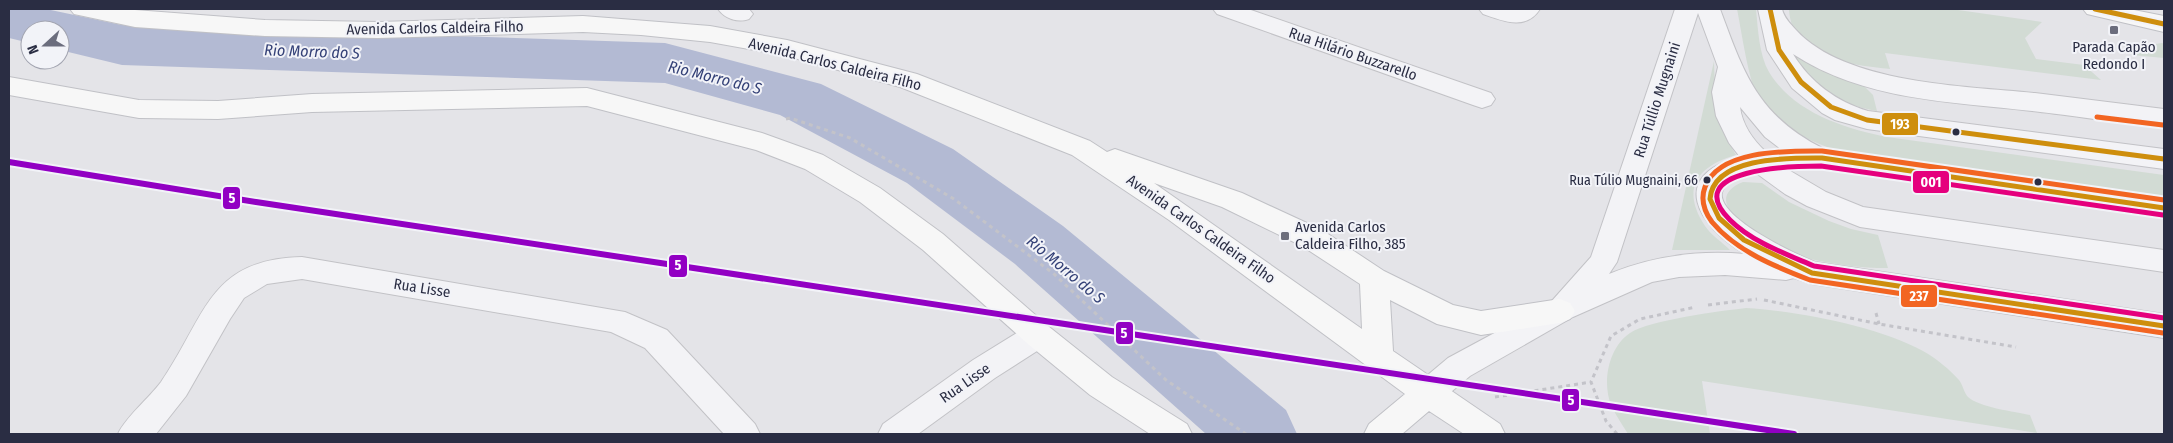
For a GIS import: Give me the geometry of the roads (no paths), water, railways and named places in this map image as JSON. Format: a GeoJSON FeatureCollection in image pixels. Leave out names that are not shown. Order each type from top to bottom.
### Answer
{"type":"FeatureCollection","features":[{"type":"Feature","properties":{"kind":"main road","name":"Avenida Carlos Caldeira Filho"},"geometry":{"type":"LineString","coordinates":[[82,9],[135,19],[265,28],[378,30],[583,24],[641,27],[710,34],[787,48],[908,80],[1081,148],[1179,213],[1428,393],[1483,430]]}},
{"type":"Feature","properties":{"kind":"main road"},"geometry":{"type":"LineString","coordinates":[[2096,9],[2164,24]]}},
{"type":"Feature","properties":{"kind":"main road"},"geometry":{"type":"LineString","coordinates":[[9,86],[139,109],[218,110],[312,103],[586,97],[762,142],[814,162],[870,195],[933,242],[1038,335],[1101,386],[1176,434]]}},
{"type":"Feature","properties":{"kind":"main road"},"geometry":{"type":"LineString","coordinates":[[1081,148],[1232,200],[1312,238],[1374,279],[1447,316],[1481,323],[1560,311]]}},
{"type":"Feature","properties":{"kind":"main road"},"geometry":{"type":"LineString","coordinates":[[1374,279],[1378,356]]}},
{"type":"Feature","properties":{"kind":"main road","name":"Rua Túllio Mugnaini"},"geometry":{"type":"LineString","coordinates":[[1380,434],[1428,393]]}},
{"type":"Feature","properties":{"kind":"street","name":"Rua Hilário Buzzarello"},"geometry":{"type":"LineString","coordinates":[[1225,9],[1482,99]]}},
{"type":"Feature","properties":{"kind":"street"},"geometry":{"type":"LineString","coordinates":[[1491,9],[1510,15],[1522,15],[1528,9]]}},
{"type":"Feature","properties":{"kind":"street","name":"Rua Túllio Mugnaini"},"geometry":{"type":"LineString","coordinates":[[1428,393],[1459,366],[1560,311],[1603,262],[1687,9]]}},
{"type":"Feature","properties":{"kind":"street"},"geometry":{"type":"LineString","coordinates":[[1708,9],[1729,69],[1752,106],[1766,122],[1799,149],[1822,158]]}},
{"type":"Feature","properties":{"kind":"street"},"geometry":{"type":"LineString","coordinates":[[1770,9],[1789,40],[1822,60],[1861,77],[1892,85],[2164,118]]}},
{"type":"Feature","properties":{"kind":"street"},"geometry":{"type":"LineString","coordinates":[[1770,9],[1776,41],[1786,62],[1804,84],[1824,102],[1841,112],[1867,120],[2164,159]]}},
{"type":"Feature","properties":{"kind":"street"},"geometry":{"type":"LineString","coordinates":[[1729,69],[1725,92],[1728,111],[1737,134],[1774,174],[1830,206],[1860,217],[2164,261]]}},
{"type":"Feature","properties":{"kind":"street"},"geometry":{"type":"LineString","coordinates":[[1812,273],[1759,249],[1736,234],[1719,217],[1711,205],[1709,197],[1710,187],[1718,178],[1736,168],[1760,161],[1785,157],[1822,158],[2164,208]]}},
{"type":"Feature","properties":{"kind":"street"},"geometry":{"type":"LineString","coordinates":[[1560,311],[1613,285],[1665,267],[1748,265],[2164,326]]}},
{"type":"Feature","properties":{"kind":"street","name":"Rua Lisse"},"geometry":{"type":"LineString","coordinates":[[134,434],[169,398],[223,304],[235,290],[246,281],[264,273],[286,268],[302,268],[615,321],[656,339],[744,434]]}},
{"type":"Feature","properties":{"kind":"street","name":"Rua Lisse"},"geometry":{"type":"LineString","coordinates":[[894,434],[984,369],[1038,335]]}},
{"type":"Feature","properties":{"kind":"waterway","name":"Rio Morro do S"},"geometry":{"type":"LineString","coordinates":[[9,19],[20,22]]}},
{"type":"Feature","properties":{"kind":"waterway","name":"Rio Morro do S"},"geometry":{"type":"LineString","coordinates":[[70,33],[122,45],[665,63],[800,99],[930,166],[1039,245],[1259,434]]}},
{"type":"Feature","properties":{"kind":"place","name":"Parada Capão Redondo I"},"geometry":{"type":"Point","coordinates":[2114,30]}},
{"type":"Feature","properties":{"kind":"place","name":"Rua Túlio Mugnaini, 66"},"geometry":{"type":"Point","coordinates":[1707,180]}},
{"type":"Feature","properties":{"kind":"place","name":"Avenida Carlos Caldeira Filho, 385"},"geometry":{"type":"Point","coordinates":[1285,236]}}]}
